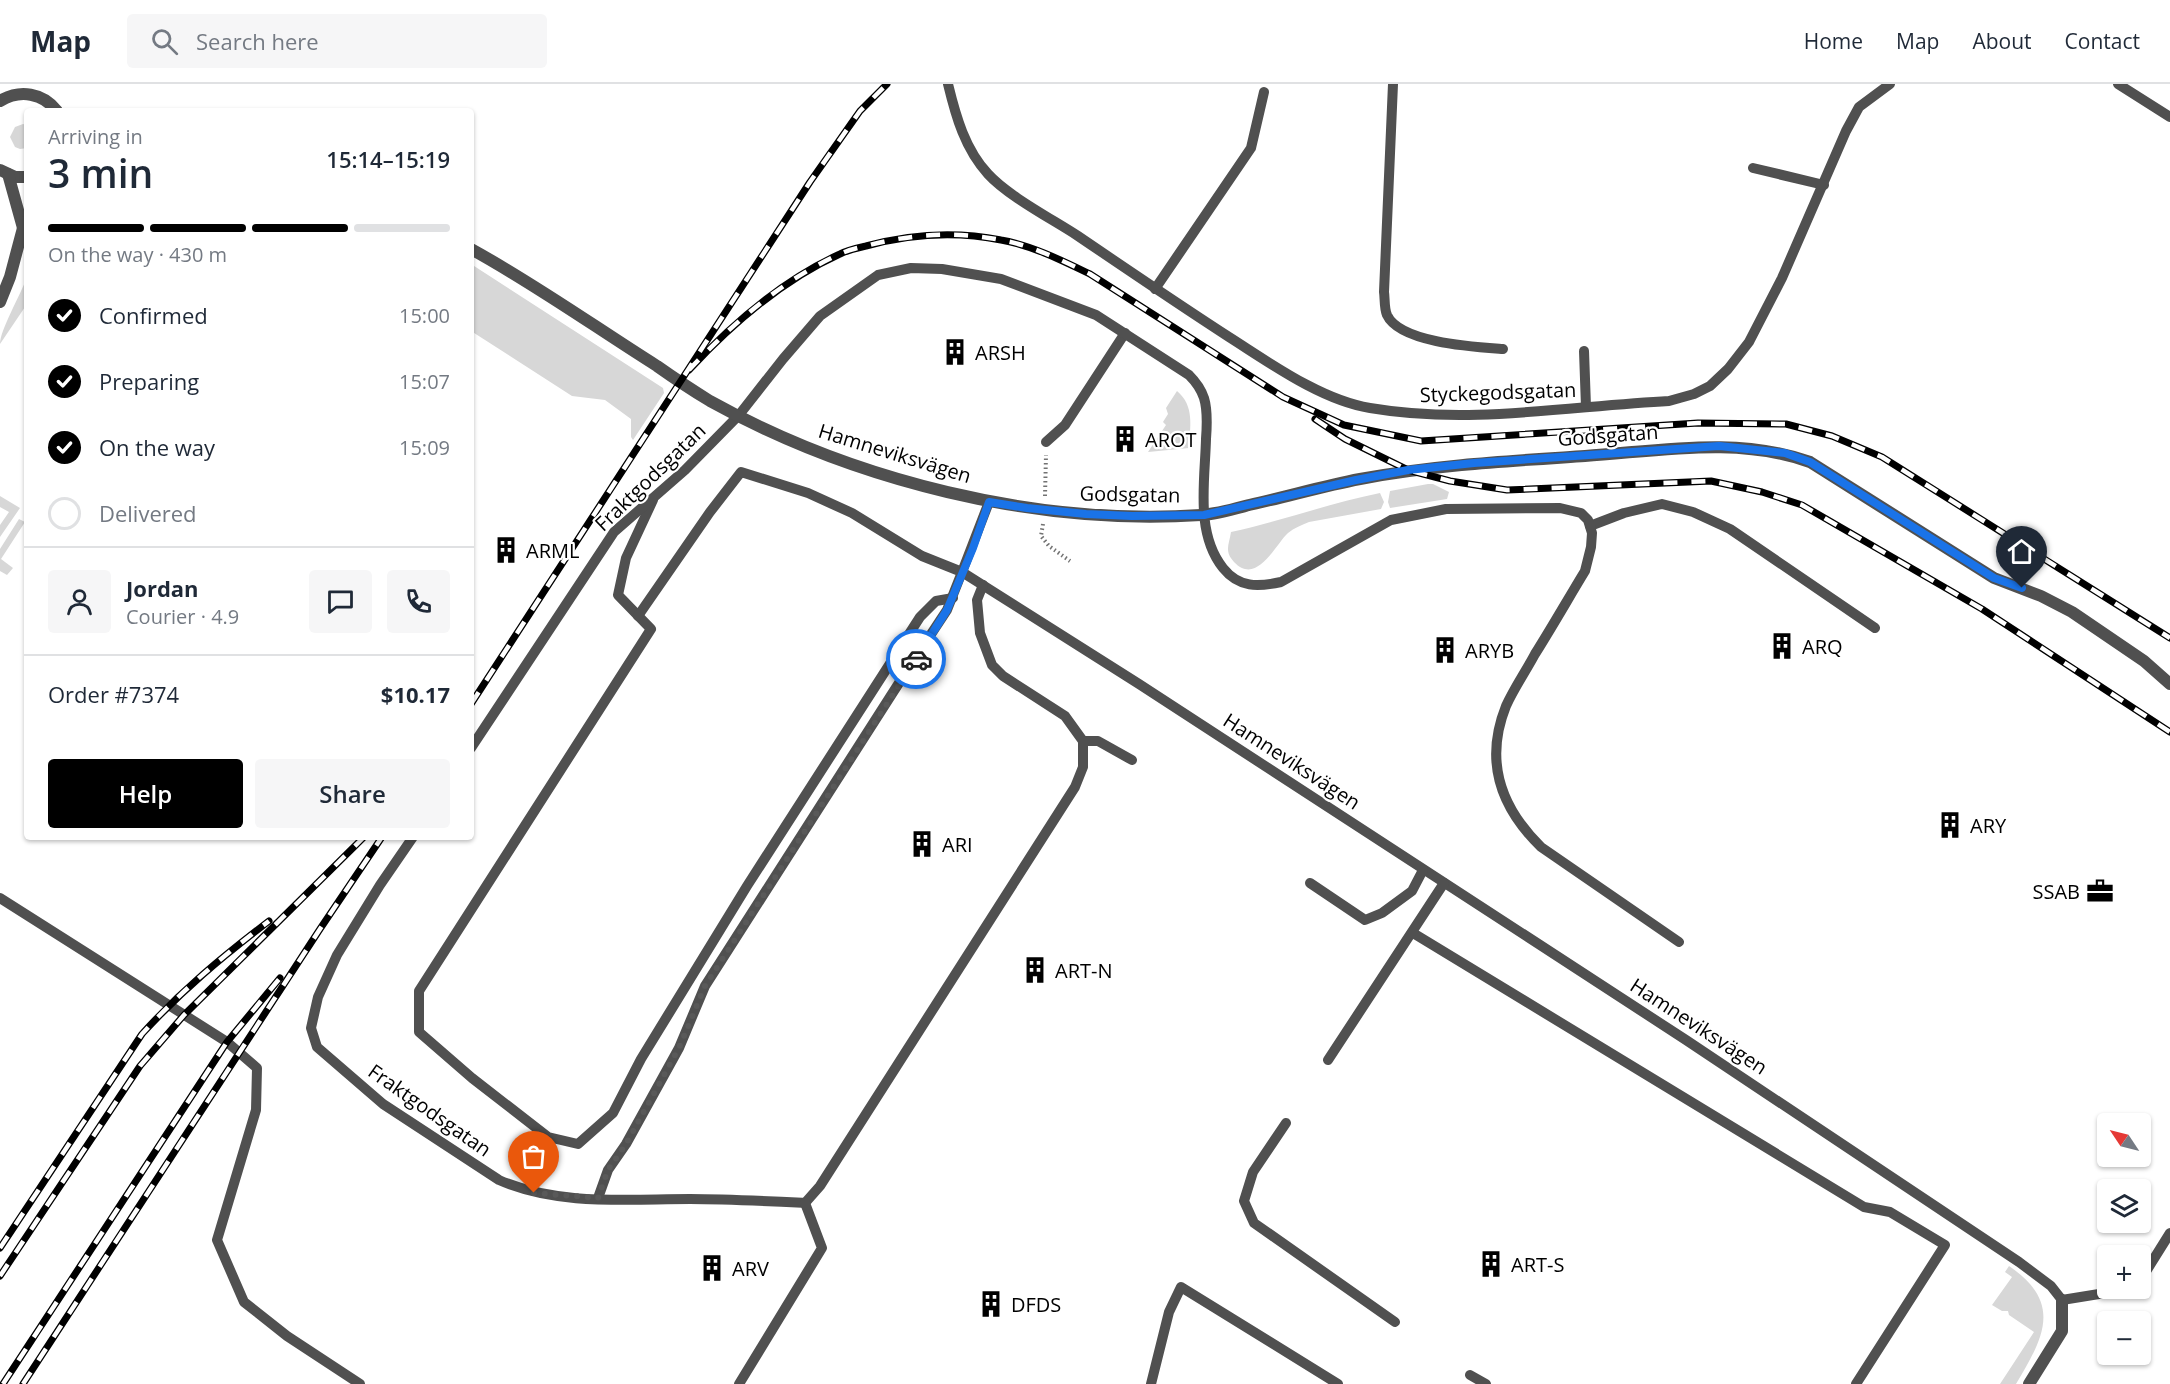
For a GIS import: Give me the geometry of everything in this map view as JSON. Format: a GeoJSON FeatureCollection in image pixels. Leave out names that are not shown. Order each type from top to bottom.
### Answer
{"type":"FeatureCollection","features":[{"type":"Feature","properties":{"kind":"street"},"geometry":{"type":"LineString","coordinates":[[0,101],[30,89],[54,108]]}},
{"type":"Feature","properties":{"kind":"street"},"geometry":{"type":"LineString","coordinates":[[4,172],[24,176]]}},
{"type":"Feature","properties":{"kind":"street"},"geometry":{"type":"LineString","coordinates":[[4,172],[24,222]]}},
{"type":"Feature","properties":{"kind":"street"},"geometry":{"type":"LineString","coordinates":[[0,302],[10,277],[24,228]]}},
{"type":"Feature","properties":{"kind":"street","name":"Hamneviksvägen"},"geometry":{"type":"LineString","coordinates":[[474,251],[709,400],[739,415],[838,460],[938,490],[989,502]]}},
{"type":"Feature","properties":{"kind":"street","name":"Godsgatan"},"geometry":{"type":"LineString","coordinates":[[989,502],[1045,510],[1132,516],[1204,515],[1408,470],[1474,463],[1719,446],[1785,453],[1810,462],[1994,578],[2041,596],[2072,612],[2144,661],[2170,684]]}},
{"type":"Feature","properties":{"kind":"street"},"geometry":{"type":"LineString","coordinates":[[2029,1384],[2062,1331],[2062,1300]]}},
{"type":"Feature","properties":{"kind":"lane","name":"Styckegodsgatan"},"geometry":{"type":"LineString","coordinates":[[948,84],[966,141],[974,156],[990,176],[1013,194],[1155,289],[1300,382],[1367,408],[1455,415],[1669,401],[1694,394],[1710,386],[1728,369],[1749,342],[1782,278],[1846,131],[1859,107],[1890,84]]}},
{"type":"Feature","properties":{"kind":"lane"},"geometry":{"type":"LineString","coordinates":[[1393,84],[1384,292],[1386,313],[1394,324],[1412,334],[1455,346],[1503,349]]}},
{"type":"Feature","properties":{"kind":"lane"},"geometry":{"type":"LineString","coordinates":[[2118,84],[2170,117]]}},
{"type":"Feature","properties":{"kind":"lane"},"geometry":{"type":"LineString","coordinates":[[1155,289],[1251,148],[1264,92]]}},
{"type":"Feature","properties":{"kind":"lane"},"geometry":{"type":"LineString","coordinates":[[1753,168],[1824,185]]}},
{"type":"Feature","properties":{"kind":"lane","name":"Fraktgodsgatan"},"geometry":{"type":"LineString","coordinates":[[474,743],[614,532],[685,470],[739,415],[771,373],[820,316],[878,275],[911,268],[942,269],[1001,279],[1096,315],[1190,375],[1205,399],[1207,420],[1204,515],[1207,538],[1217,560],[1230,577],[1246,585],[1262,586],[1281,582],[1391,520],[1446,509],[1560,508],[1581,513],[1590,526]]}},
{"type":"Feature","properties":{"kind":"lane"},"geometry":{"type":"LineString","coordinates":[[1046,442],[1065,425],[1125,333]]}},
{"type":"Feature","properties":{"kind":"lane"},"geometry":{"type":"LineString","coordinates":[[1584,351],[1586,406]]}},
{"type":"Feature","properties":{"kind":"lane"},"geometry":{"type":"LineString","coordinates":[[598,1198],[608,1170],[626,1144],[679,1048],[705,986],[906,672],[936,629],[962,572],[922,556],[852,513],[808,493],[741,472],[710,512],[638,616]]}},
{"type":"Feature","properties":{"kind":"lane"},"geometry":{"type":"LineString","coordinates":[[656,495],[626,558],[618,595],[651,629],[419,991],[419,1032],[472,1078],[548,1137],[579,1144],[613,1113],[641,1059],[747,886],[920,617],[936,601],[952,598]]}},
{"type":"Feature","properties":{"kind":"lane","name":"Hamneviksvägen"},"geometry":{"type":"LineString","coordinates":[[989,502],[962,572],[1686,1040],[2019,1262],[2051,1286],[2062,1300]]}},
{"type":"Feature","properties":{"kind":"lane"},"geometry":{"type":"LineString","coordinates":[[1679,942],[1541,847],[1524,830],[1508,805],[1497,766],[1497,736],[1506,706],[1585,571],[1591,547],[1590,526],[1624,513],[1662,504],[1693,512],[1730,529],[1875,628]]}},
{"type":"Feature","properties":{"kind":"lane"},"geometry":{"type":"LineString","coordinates":[[739,1384],[822,1248],[804,1203],[819,1186],[1075,787],[1083,767],[1083,741],[1065,716],[1003,676],[992,665],[980,633],[977,600],[983,585]]}},
{"type":"Feature","properties":{"kind":"lane"},"geometry":{"type":"LineString","coordinates":[[1083,741],[1098,741],[1132,760]]}},
{"type":"Feature","properties":{"kind":"lane","name":"Fraktgodsgatan"},"geometry":{"type":"LineString","coordinates":[[411,840],[337,955],[322,986],[311,1028],[317,1047],[384,1104],[499,1180],[534,1193],[598,1198],[804,1203]]}},
{"type":"Feature","properties":{"kind":"lane"},"geometry":{"type":"LineString","coordinates":[[1310,883],[1365,920],[1382,913],[1412,891],[1423,870]]}},
{"type":"Feature","properties":{"kind":"lane"},"geometry":{"type":"LineString","coordinates":[[1328,1060],[1444,883]]}},
{"type":"Feature","properties":{"kind":"lane"},"geometry":{"type":"LineString","coordinates":[[0,898],[227,1042],[257,1068],[256,1110],[217,1240],[243,1302],[287,1336],[360,1384]]}},
{"type":"Feature","properties":{"kind":"lane"},"geometry":{"type":"LineString","coordinates":[[1413,933],[1864,1207],[1890,1212],[1945,1245],[1856,1384]]}},
{"type":"Feature","properties":{"kind":"lane"},"geometry":{"type":"LineString","coordinates":[[1286,1123],[1253,1172],[1244,1201],[1254,1223],[1395,1322]]}},
{"type":"Feature","properties":{"kind":"lane"},"geometry":{"type":"LineString","coordinates":[[2151,1263],[2170,1233]]}},
{"type":"Feature","properties":{"kind":"lane"},"geometry":{"type":"LineString","coordinates":[[1151,1384],[1169,1312],[1181,1287],[1338,1384]]}},
{"type":"Feature","properties":{"kind":"lane"},"geometry":{"type":"LineString","coordinates":[[2062,1300],[2097,1294]]}},
{"type":"Feature","properties":{"kind":"lane"},"geometry":{"type":"LineString","coordinates":[[1470,1375],[1485,1384]]}},
{"type":"Feature","properties":{"kind":"path"},"geometry":{"type":"LineString","coordinates":[[1046,442],[1045,510],[1041,536],[1049,546],[1070,561]]}},
{"type":"Feature","properties":{"kind":"shaded area"},"geometry":{"type":"Polygon","coordinates":[[[24,124],[24,148],[15,147],[10,137],[15,127],[24,124]]]}},
{"type":"Feature","properties":{"kind":"shaded area"},"geometry":{"type":"Polygon","coordinates":[[[474,266],[663,388],[664,393],[633,440],[631,419],[605,400],[572,396],[474,333],[474,266]]]}},
{"type":"Feature","properties":{"kind":"shaded area"},"geometry":{"type":"Polygon","coordinates":[[[24,284],[24,308],[0,344],[3,330],[24,284]]]}},
{"type":"Feature","properties":{"kind":"shaded area"},"geometry":{"type":"Polygon","coordinates":[[[1177,391],[1187,403],[1189,410],[1189,448],[1148,452],[1166,425],[1163,422],[1168,414],[1166,408],[1177,391]]]}},
{"type":"Feature","properties":{"kind":"shaded area"},"geometry":{"type":"Polygon","coordinates":[[[1428,484],[1449,492],[1447,499],[1390,508],[1388,502],[1390,491],[1428,484]]]}},
{"type":"Feature","properties":{"kind":"shaded area"},"geometry":{"type":"Polygon","coordinates":[[[1380,493],[1384,502],[1381,509],[1309,522],[1298,527],[1288,533],[1258,567],[1242,568],[1229,554],[1231,532],[1380,493]]]}},
{"type":"Feature","properties":{"kind":"shaded area"},"geometry":{"type":"Polygon","coordinates":[[[0,496],[20,508],[0,537],[0,525],[9,512],[0,507],[0,496]]]}},
{"type":"Feature","properties":{"kind":"shaded area"},"geometry":{"type":"Polygon","coordinates":[[[19,519],[24,522],[1,559],[13,568],[7,575],[0,571],[0,549],[19,519]]]}},
{"type":"Feature","properties":{"kind":"shaded area"},"geometry":{"type":"Polygon","coordinates":[[[2009,1266],[2037,1293],[2042,1307],[2043,1321],[2034,1351],[2016,1384],[2000,1384],[2034,1332],[2009,1315],[2008,1311],[2002,1311],[1992,1305],[2012,1277],[2005,1272],[2009,1266]]]}},
{"type":"Feature","properties":{"kind":"railway"},"geometry":{"type":"LineString","coordinates":[[474,699],[810,182],[860,111],[887,84]]}},
{"type":"Feature","properties":{"kind":"railway"},"geometry":{"type":"LineString","coordinates":[[689,370],[759,304],[798,277],[843,253],[856,248],[916,236],[967,235],[1001,240],[1035,250],[1090,274],[1283,397],[1344,425],[1421,441],[1698,423],[1786,424],[1832,436],[1882,457],[2170,638]]}},
{"type":"Feature","properties":{"kind":"railway"},"geometry":{"type":"LineString","coordinates":[[1315,419],[1345,439],[1408,470],[1450,481],[1507,490],[1711,481],[1762,492],[1802,505],[1982,609],[2170,732]]}},
{"type":"Feature","properties":{"kind":"railway"},"geometry":{"type":"LineString","coordinates":[[0,1276],[140,1066],[184,1015],[361,840]]}},
{"type":"Feature","properties":{"kind":"railway"},"geometry":{"type":"LineString","coordinates":[[23,1384],[380,840]]}},
{"type":"Feature","properties":{"kind":"railway"},"geometry":{"type":"LineString","coordinates":[[0,1248],[142,1034],[203,975],[269,921]]}},
{"type":"Feature","properties":{"kind":"railway"},"geometry":{"type":"LineString","coordinates":[[3,1384],[227,1042],[280,978]]}},
{"type":"Feature","properties":{"kind":"way so far"},"geometry":{"type":"LineString","coordinates":[[534,1193],[598,1198],[608,1170],[626,1144],[679,1048],[705,986],[916,659]]}},
{"type":"Feature","properties":{"kind":"place","name":"ARSH"},"geometry":{"type":"Point","coordinates":[955,352]}},
{"type":"Feature","properties":{"kind":"place","name":"AROT"},"geometry":{"type":"Point","coordinates":[1125,439]}},
{"type":"Feature","properties":{"kind":"place","name":"ARML"},"geometry":{"type":"Point","coordinates":[506,550]}},
{"type":"Feature","properties":{"kind":"place","name":"ARQ"},"geometry":{"type":"Point","coordinates":[1782,646]}},
{"type":"Feature","properties":{"kind":"place","name":"ARYB"},"geometry":{"type":"Point","coordinates":[1445,650]}},
{"type":"Feature","properties":{"kind":"place","name":"ARY"},"geometry":{"type":"Point","coordinates":[1950,825]}},
{"type":"Feature","properties":{"kind":"place","name":"ARI"},"geometry":{"type":"Point","coordinates":[922,844]}},
{"type":"Feature","properties":{"kind":"place","name":"SSAB"},"geometry":{"type":"Point","coordinates":[2100,891]}},
{"type":"Feature","properties":{"kind":"place","name":"ART-N"},"geometry":{"type":"Point","coordinates":[1035,970]}},
{"type":"Feature","properties":{"kind":"place","name":"ART-S"},"geometry":{"type":"Point","coordinates":[1491,1264]}},
{"type":"Feature","properties":{"kind":"place","name":"ARV"},"geometry":{"type":"Point","coordinates":[712,1268]}},
{"type":"Feature","properties":{"kind":"place","name":"DFDS"},"geometry":{"type":"Point","coordinates":[991,1304]}},
{"type":"Feature","properties":{"kind":"route"},"geometry":{"type":"LineString","coordinates":[[916,659],[947,610],[989,502],[1086,514],[1204,515],[1408,470],[1474,463],[1719,446],[1785,453],[1810,462],[1994,578],[2022,588]]}}]}
